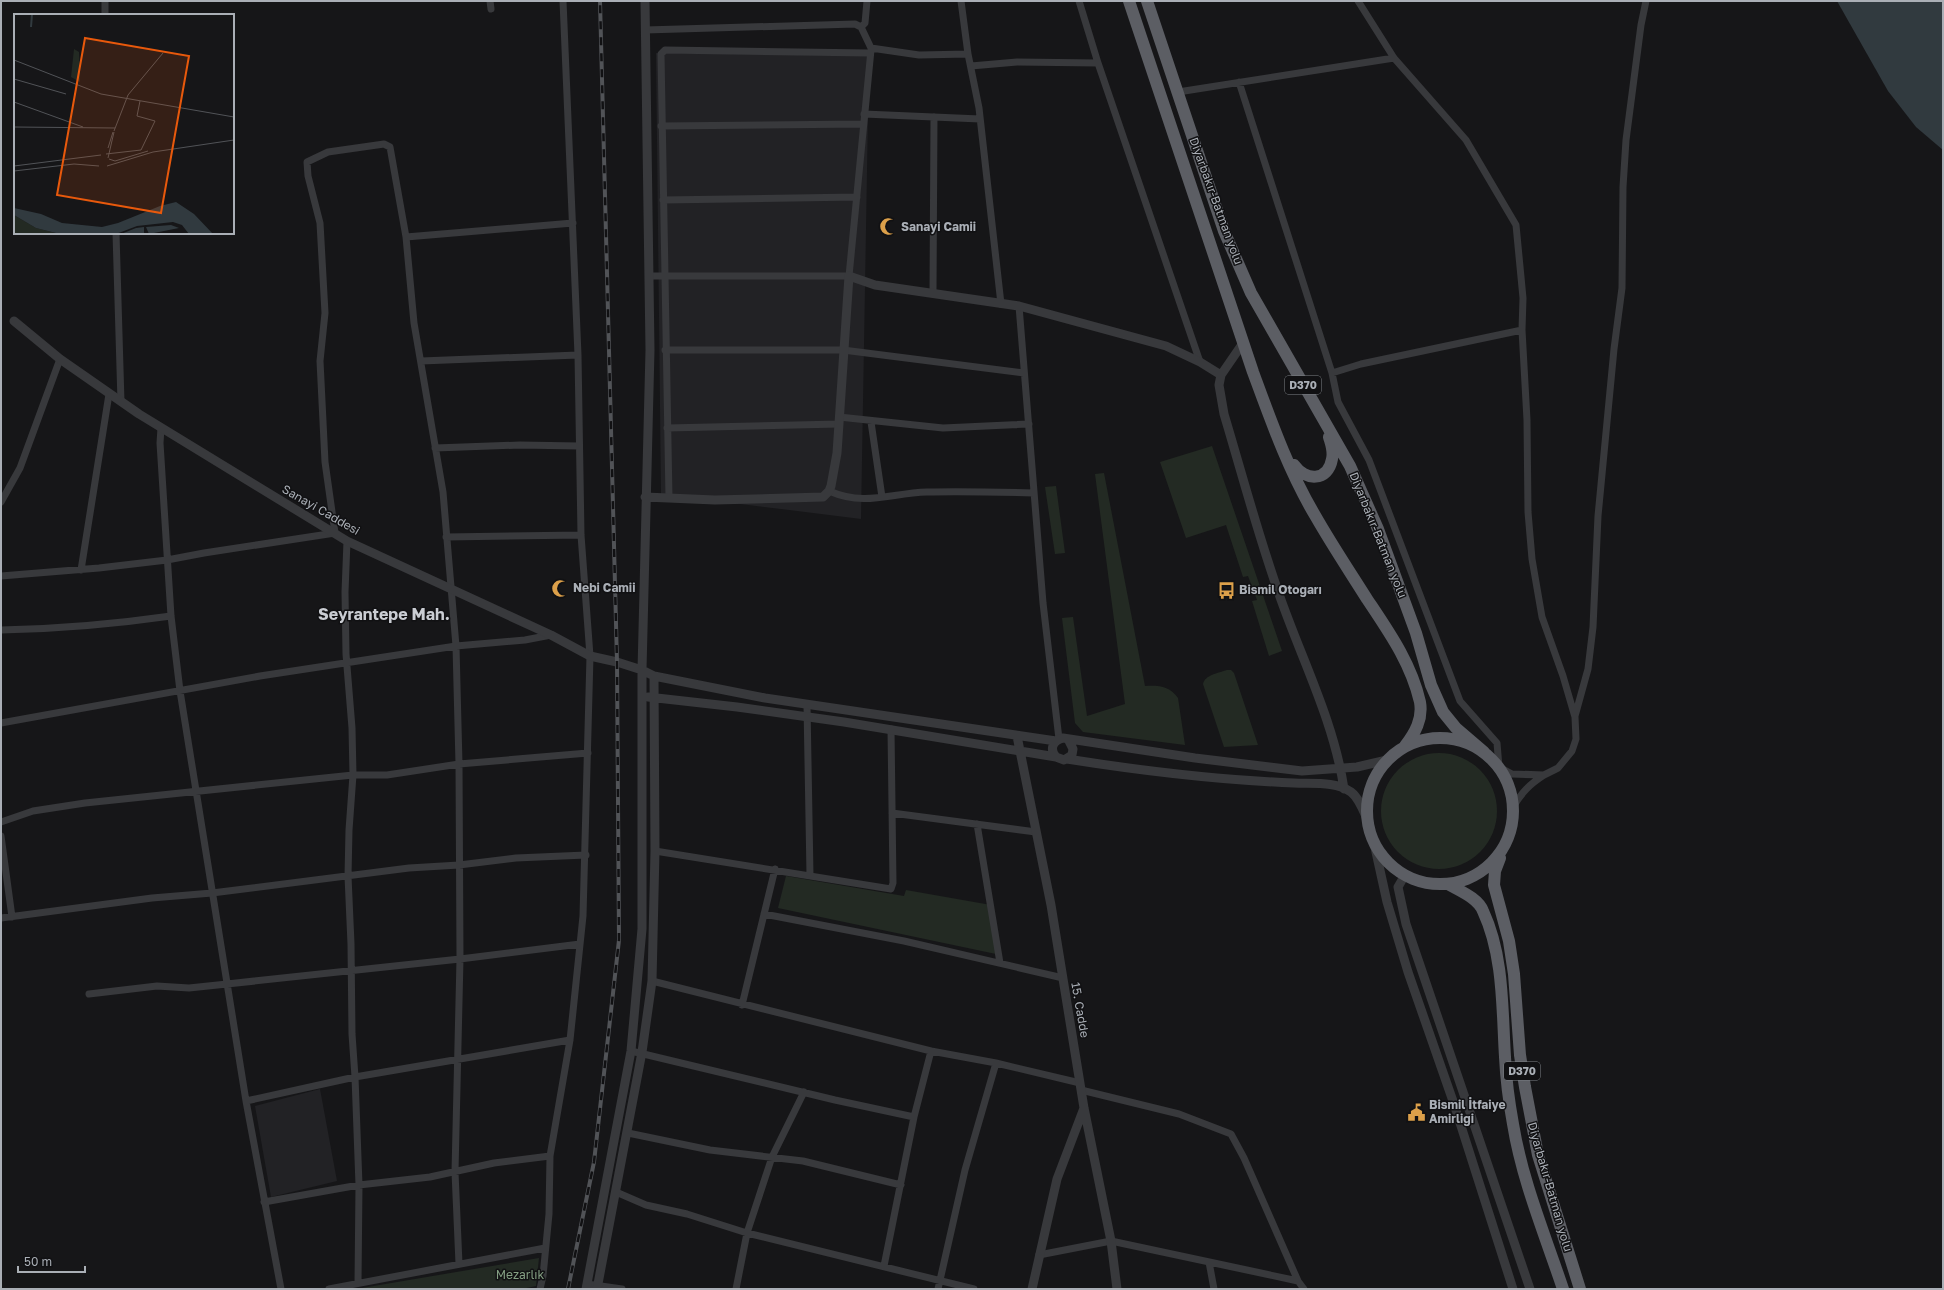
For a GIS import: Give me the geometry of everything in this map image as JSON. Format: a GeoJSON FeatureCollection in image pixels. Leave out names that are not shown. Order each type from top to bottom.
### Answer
{"type":"FeatureCollection","features":[{"type":"Feature","properties":{"kind":"highway","name":"Diyarbakır-Batman yolu"},"geometry":{"type":"LineString","coordinates":[[1129,1],[1265,406],[1299,486],[1314,515],[1408,664],[1420,703],[1420,720],[1414,734],[1405,746]]}},
{"type":"Feature","properties":{"kind":"highway","name":"Diyarbakır-Batman yolu"},"geometry":{"type":"LineString","coordinates":[[1147,1],[1224,231],[1235,258],[1254,300],[1350,466],[1378,529],[1416,633],[1431,685],[1443,712],[1456,728],[1484,752]]}},
{"type":"Feature","properties":{"kind":"highway"},"geometry":{"type":"LineString","coordinates":[[1285,452],[1299,472],[1306,476],[1314,477],[1323,474],[1330,467],[1333,458],[1332,448],[1322,418]]}},
{"type":"Feature","properties":{"kind":"highway"},"geometry":{"type":"LineString","coordinates":[[1445,738],[1466,742],[1484,752],[1499,767],[1509,786],[1514,807],[1512,828],[1503,849],[1489,866],[1470,878],[1448,884],[1426,883],[1405,875],[1387,861],[1374,843],[1368,821],[1368,799],[1375,777],[1388,760],[1405,746],[1424,739],[1445,738]]}},
{"type":"Feature","properties":{"kind":"highway","name":"Diyarbakır-Batman yolu"},"geometry":{"type":"LineString","coordinates":[[1503,849],[1495,871],[1494,885],[1509,941],[1514,974],[1524,1088],[1538,1156],[1580,1289]]}},
{"type":"Feature","properties":{"kind":"highway","name":"Diyarbakır-Batman yolu"},"geometry":{"type":"LineString","coordinates":[[1448,884],[1475,901],[1483,909],[1491,932],[1501,989],[1505,1060],[1513,1124],[1531,1193],[1563,1289]]}},
{"type":"Feature","properties":{"kind":"street"},"geometry":{"type":"LineString","coordinates":[[105,1],[105,14]]}},
{"type":"Feature","properties":{"kind":"street"},"geometry":{"type":"LineString","coordinates":[[490,1],[491,9]]}},
{"type":"Feature","properties":{"kind":"street"},"geometry":{"type":"LineString","coordinates":[[540,1289],[543,1276],[549,1214],[550,1156],[570,1040],[580,944],[586,855],[590,656],[581,535],[574,223],[563,1]]}},
{"type":"Feature","properties":{"kind":"street"},"geometry":{"type":"LineString","coordinates":[[622,1289],[587,1287],[631,1051],[642,929],[642,670],[645,497],[650,350],[645,1]]}},
{"type":"Feature","properties":{"kind":"street"},"geometry":{"type":"LineString","coordinates":[[861,27],[865,23],[866,1]]}},
{"type":"Feature","properties":{"kind":"street"},"geometry":{"type":"LineString","coordinates":[[961,1],[968,54],[980,119],[1001,304]]}},
{"type":"Feature","properties":{"kind":"street"},"geometry":{"type":"LineString","coordinates":[[1079,1],[1098,63],[1200,362]]}},
{"type":"Feature","properties":{"kind":"street"},"geometry":{"type":"LineString","coordinates":[[1358,1],[1394,58],[1466,140],[1516,225],[1524,298],[1522,330],[1527,420],[1528,512],[1532,559],[1542,617],[1563,676],[1575,717],[1576,739],[1572,751],[1558,768],[1529,785],[1521,794],[1514,807]]}},
{"type":"Feature","properties":{"kind":"street"},"geometry":{"type":"LineString","coordinates":[[1575,717],[1588,669],[1593,627],[1598,516],[1614,349],[1622,288],[1623,187],[1626,140],[1641,25],[1646,1]]}},
{"type":"Feature","properties":{"kind":"street"},"geometry":{"type":"LineString","coordinates":[[645,30],[855,24],[861,27],[871,51],[849,276],[837,454],[829,491],[823,497],[715,500],[645,497]]}},
{"type":"Feature","properties":{"kind":"street"},"geometry":{"type":"LineString","coordinates":[[669,498],[660,56],[665,50],[871,51],[919,55],[968,54]]}},
{"type":"Feature","properties":{"kind":"street"},"geometry":{"type":"LineString","coordinates":[[1178,92],[1394,58]]}},
{"type":"Feature","properties":{"kind":"street"},"geometry":{"type":"LineString","coordinates":[[971,66],[1017,62],[1098,63]]}},
{"type":"Feature","properties":{"kind":"street"},"geometry":{"type":"LineString","coordinates":[[1239,82],[1332,373],[1338,402],[1369,460],[1460,701],[1497,743],[1499,767],[1512,774],[1544,776]]}},
{"type":"Feature","properties":{"kind":"street"},"geometry":{"type":"LineString","coordinates":[[864,114],[980,119]]}},
{"type":"Feature","properties":{"kind":"street"},"geometry":{"type":"LineString","coordinates":[[934,117],[934,293]]}},
{"type":"Feature","properties":{"kind":"street"},"geometry":{"type":"LineString","coordinates":[[662,126],[863,124]]}},
{"type":"Feature","properties":{"kind":"street"},"geometry":{"type":"LineString","coordinates":[[1,576],[81,570],[167,560],[335,533],[325,462],[320,360],[325,314],[320,223],[308,176],[307,162],[328,152],[384,144],[390,147],[406,237],[414,323],[442,492],[456,646],[460,764],[460,960],[454,1172],[459,1264]]}},
{"type":"Feature","properties":{"kind":"street"},"geometry":{"type":"LineString","coordinates":[[663,200],[856,197]]}},
{"type":"Feature","properties":{"kind":"street"},"geometry":{"type":"LineString","coordinates":[[406,237],[574,223]]}},
{"type":"Feature","properties":{"kind":"street"},"geometry":{"type":"LineString","coordinates":[[116,234],[121,402]]}},
{"type":"Feature","properties":{"kind":"street"},"geometry":{"type":"LineString","coordinates":[[649,276],[849,276],[875,284],[1019,306],[1166,346],[1200,362],[1221,375]]}},
{"type":"Feature","properties":{"kind":"street"},"geometry":{"type":"LineString","coordinates":[[1019,306],[1043,603],[1057,740],[1052,751],[1056,757]]}},
{"type":"Feature","properties":{"kind":"street","name":"Sanayi Caddesi"},"geometry":{"type":"LineString","coordinates":[[14,321],[60,359],[121,402],[347,541],[551,635],[590,656],[617,662],[642,670],[654,676],[807,705],[1017,736],[1057,740]]}},
{"type":"Feature","properties":{"kind":"street"},"geometry":{"type":"LineString","coordinates":[[1332,373],[1361,364],[1522,330]]}},
{"type":"Feature","properties":{"kind":"street"},"geometry":{"type":"LineString","coordinates":[[1243,343],[1221,375],[1219,385],[1228,429],[1278,592],[1327,721],[1341,769],[1344,789]]}},
{"type":"Feature","properties":{"kind":"street"},"geometry":{"type":"LineString","coordinates":[[666,350],[843,350],[1024,373]]}},
{"type":"Feature","properties":{"kind":"street"},"geometry":{"type":"LineString","coordinates":[[421,361],[578,355]]}},
{"type":"Feature","properties":{"kind":"street"},"geometry":{"type":"LineString","coordinates":[[1,502],[20,468],[60,359]]}},
{"type":"Feature","properties":{"kind":"street"},"geometry":{"type":"LineString","coordinates":[[81,570],[109,394]]}},
{"type":"Feature","properties":{"kind":"street"},"geometry":{"type":"LineString","coordinates":[[668,428],[839,421],[943,428],[1029,424]]}},
{"type":"Feature","properties":{"kind":"street"},"geometry":{"type":"LineString","coordinates":[[871,422],[882,497]]}},
{"type":"Feature","properties":{"kind":"street"},"geometry":{"type":"LineString","coordinates":[[161,428],[160,443],[171,616],[180,691],[246,1100],[281,1289]]}},
{"type":"Feature","properties":{"kind":"street"},"geometry":{"type":"LineString","coordinates":[[435,448],[520,444],[579,446]]}},
{"type":"Feature","properties":{"kind":"street"},"geometry":{"type":"LineString","coordinates":[[829,491],[855,500],[925,492],[1034,493]]}},
{"type":"Feature","properties":{"kind":"street"},"geometry":{"type":"LineString","coordinates":[[446,537],[581,535]]}},
{"type":"Feature","properties":{"kind":"street"},"geometry":{"type":"LineString","coordinates":[[347,541],[345,592],[353,776],[349,830],[348,876],[352,970],[352,1034],[356,1077],[359,1185],[358,1283]]}},
{"type":"Feature","properties":{"kind":"street"},"geometry":{"type":"LineString","coordinates":[[1,630],[33,630],[128,622],[171,616]]}},
{"type":"Feature","properties":{"kind":"street"},"geometry":{"type":"LineString","coordinates":[[1,724],[260,676],[456,646],[525,640],[551,635]]}},
{"type":"Feature","properties":{"kind":"street"},"geometry":{"type":"LineString","coordinates":[[597,1287],[628,1133],[652,981],[655,851],[654,676]]}},
{"type":"Feature","properties":{"kind":"street"},"geometry":{"type":"LineString","coordinates":[[643,697],[738,706],[891,729],[1056,757],[1061,760],[1067,759],[1160,773],[1240,781],[1337,786],[1352,792],[1359,802],[1368,821]]}},
{"type":"Feature","properties":{"kind":"street"},"geometry":{"type":"LineString","coordinates":[[807,705],[806,717],[810,875]]}},
{"type":"Feature","properties":{"kind":"street"},"geometry":{"type":"LineString","coordinates":[[655,851],[775,869],[891,889],[893,883],[891,729]]}},
{"type":"Feature","properties":{"kind":"street","name":"15. Cadde"},"geometry":{"type":"LineString","coordinates":[[1017,736],[1051,905],[1084,1108],[1111,1241],[1117,1289]]}},
{"type":"Feature","properties":{"kind":"street"},"geometry":{"type":"LineString","coordinates":[[1057,740],[1302,771],[1357,768],[1388,760]]}},
{"type":"Feature","properties":{"kind":"street"},"geometry":{"type":"LineString","coordinates":[[1067,759],[1073,752],[1073,746],[1069,741]]}},
{"type":"Feature","properties":{"kind":"street"},"geometry":{"type":"LineString","coordinates":[[1,822],[33,811],[195,790],[353,776],[387,775],[460,764],[588,753]]}},
{"type":"Feature","properties":{"kind":"street"},"geometry":{"type":"LineString","coordinates":[[892,813],[1036,832]]}},
{"type":"Feature","properties":{"kind":"street"},"geometry":{"type":"LineString","coordinates":[[977,824],[1000,963]]}},
{"type":"Feature","properties":{"kind":"street"},"geometry":{"type":"LineString","coordinates":[[1,836],[12,917]]}},
{"type":"Feature","properties":{"kind":"street"},"geometry":{"type":"LineString","coordinates":[[1374,843],[1387,902],[1408,972],[1454,1104],[1513,1289]]}},
{"type":"Feature","properties":{"kind":"street"},"geometry":{"type":"LineString","coordinates":[[1,918],[152,898],[212,893],[409,868],[459,865],[516,858],[586,855]]}},
{"type":"Feature","properties":{"kind":"street"},"geometry":{"type":"LineString","coordinates":[[742,1005],[775,869]]}},
{"type":"Feature","properties":{"kind":"street"},"geometry":{"type":"LineString","coordinates":[[1405,875],[1398,887],[1406,924],[1530,1289]]}},
{"type":"Feature","properties":{"kind":"street"},"geometry":{"type":"LineString","coordinates":[[764,914],[904,941],[1062,978]]}},
{"type":"Feature","properties":{"kind":"street"},"geometry":{"type":"LineString","coordinates":[[89,994],[157,986],[189,988],[460,960],[580,944]]}},
{"type":"Feature","properties":{"kind":"street"},"geometry":{"type":"LineString","coordinates":[[652,981],[742,1005],[931,1051],[996,1063],[1179,1114],[1231,1134],[1244,1158],[1298,1281],[1304,1289]]}},
{"type":"Feature","properties":{"kind":"street"},"geometry":{"type":"LineString","coordinates":[[246,1100],[356,1077],[570,1040]]}},
{"type":"Feature","properties":{"kind":"street"},"geometry":{"type":"LineString","coordinates":[[631,1051],[642,1052],[835,1100],[914,1117]]}},
{"type":"Feature","properties":{"kind":"street"},"geometry":{"type":"LineString","coordinates":[[884,1266],[914,1117],[931,1051]]}},
{"type":"Feature","properties":{"kind":"street"},"geometry":{"type":"LineString","coordinates":[[938,1289],[965,1170],[996,1063]]}},
{"type":"Feature","properties":{"kind":"street"},"geometry":{"type":"LineString","coordinates":[[736,1289],[747,1233],[772,1158],[804,1092]]}},
{"type":"Feature","properties":{"kind":"street"},"geometry":{"type":"LineString","coordinates":[[1032,1289],[1057,1179],[1084,1108]]}},
{"type":"Feature","properties":{"kind":"street"},"geometry":{"type":"LineString","coordinates":[[628,1133],[710,1150],[803,1162],[901,1185]]}},
{"type":"Feature","properties":{"kind":"street"},"geometry":{"type":"LineString","coordinates":[[264,1202],[359,1185],[454,1172],[494,1163],[550,1156]]}},
{"type":"Feature","properties":{"kind":"street"},"geometry":{"type":"LineString","coordinates":[[616,1192],[646,1205],[687,1214],[747,1233],[974,1289]]}},
{"type":"Feature","properties":{"kind":"street"},"geometry":{"type":"LineString","coordinates":[[1039,1255],[1111,1241],[1298,1281]]}},
{"type":"Feature","properties":{"kind":"street"},"geometry":{"type":"LineString","coordinates":[[329,1289],[546,1248]]}},
{"type":"Feature","properties":{"kind":"street"},"geometry":{"type":"LineString","coordinates":[[1209,1262],[1214,1289]]}},
{"type":"Feature","properties":{"kind":"shaded area"},"geometry":{"type":"Polygon","coordinates":[[[1837,1],[1943,1],[1943,150],[1916,127],[1888,91],[1837,1]]]}},
{"type":"Feature","properties":{"kind":"shaded area"},"geometry":{"type":"Polygon","coordinates":[[[656,53],[869,56],[861,519],[661,494],[656,53]]]}},
{"type":"Feature","properties":{"kind":"shaded area"},"geometry":{"type":"Polygon","coordinates":[[[320,1089],[337,1181],[271,1197],[255,1106],[320,1089]]]}},
{"type":"Feature","properties":{"kind":"green space"},"geometry":{"type":"Polygon","coordinates":[[[1212,446],[1282,651],[1269,656],[1252,601],[1257,600],[1248,576],[1243,577],[1226,525],[1186,538],[1160,462],[1212,446]]]}},
{"type":"Feature","properties":{"kind":"green space"},"geometry":{"type":"Polygon","coordinates":[[[1104,473],[1145,686],[1163,687],[1171,691],[1178,698],[1185,745],[1083,732],[1075,723],[1062,618],[1073,617],[1087,716],[1125,704],[1095,474],[1104,473]]]}},
{"type":"Feature","properties":{"kind":"green space"},"geometry":{"type":"Polygon","coordinates":[[[1056,486],[1065,553],[1055,554],[1045,487],[1056,486]]]}},
{"type":"Feature","properties":{"kind":"green space"},"geometry":{"type":"Polygon","coordinates":[[[1231,670],[1234,673],[1258,745],[1224,747],[1203,684],[1209,676],[1231,670]]]}},
{"type":"Feature","properties":{"kind":"green space"},"geometry":{"type":"Polygon","coordinates":[[[1439,753],[1461,757],[1480,770],[1493,789],[1497,811],[1493,833],[1480,852],[1461,865],[1439,869],[1417,865],[1398,852],[1385,833],[1381,811],[1385,789],[1398,770],[1417,757],[1439,753]]]}},
{"type":"Feature","properties":{"kind":"green space"},"geometry":{"type":"Polygon","coordinates":[[[786,876],[904,896],[906,890],[991,905],[996,954],[778,908],[786,876]]]}},
{"type":"Feature","properties":{"kind":"green space","name":"Mezarlık"},"geometry":{"type":"Polygon","coordinates":[[[539,1258],[536,1286],[522,1289],[356,1289],[539,1258]]]}},
{"type":"Feature","properties":{"kind":"railway"},"geometry":{"type":"LineString","coordinates":[[568,1289],[594,1162],[619,940],[617,662],[600,1]]}},
{"type":"Feature","properties":{"kind":"place","name":"Sanayi Camii"},"geometry":{"type":"Point","coordinates":[888,227]}},
{"type":"Feature","properties":{"kind":"place","name":"Nebi Camii"},"geometry":{"type":"Point","coordinates":[560,588]}},
{"type":"Feature","properties":{"kind":"place","name":"Bismil Otogarı"},"geometry":{"type":"Point","coordinates":[1226,590]}},
{"type":"Feature","properties":{"kind":"place","name":"Bismil İtfaiye Amirliği"},"geometry":{"type":"Point","coordinates":[1416,1112]}},
{"type":"Feature","properties":{"kind":"district","name":"Seyrantepe Mah."},"geometry":{"type":"Point","coordinates":[384,614]}}]}
